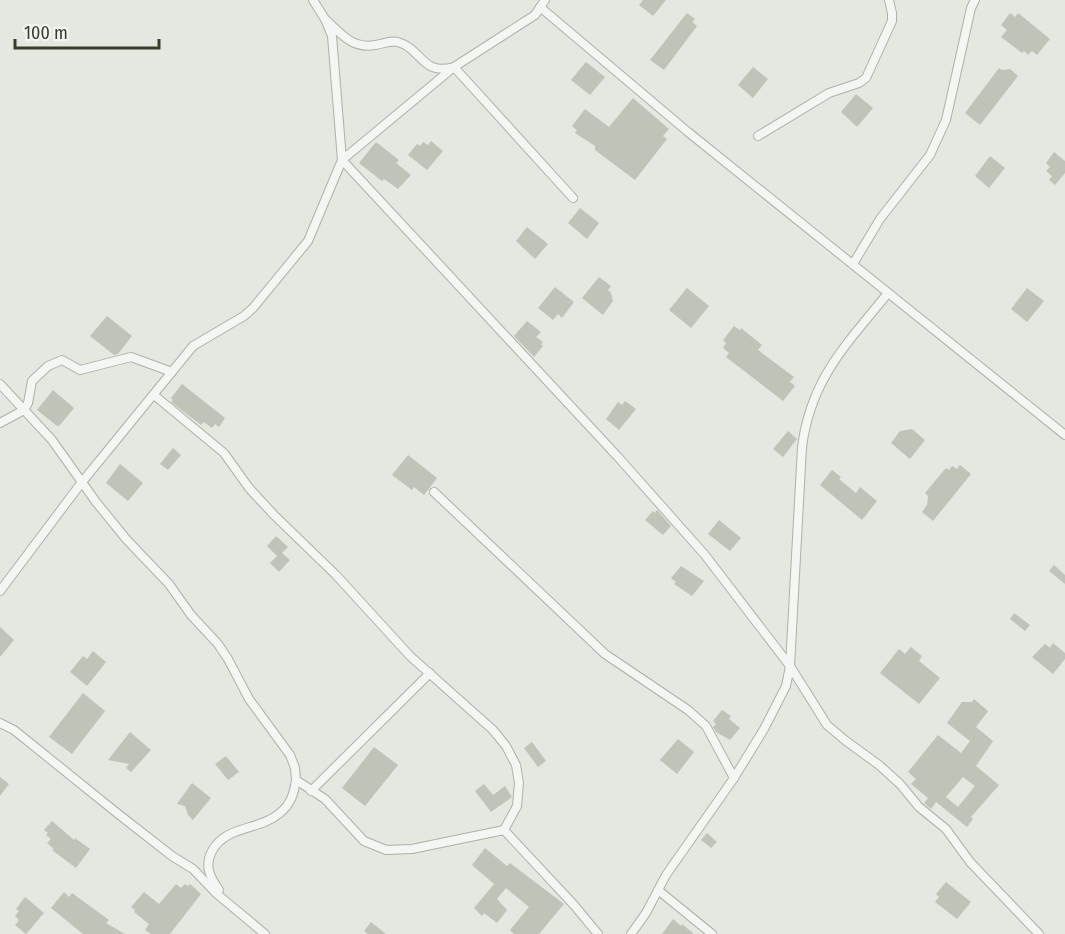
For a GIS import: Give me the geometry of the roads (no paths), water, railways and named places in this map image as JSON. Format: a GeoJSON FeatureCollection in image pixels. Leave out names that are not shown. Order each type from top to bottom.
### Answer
{"type":"FeatureCollection","features":[{"type":"Feature","properties":{"kind":"street"},"geometry":{"type":"LineString","coordinates":[[0,591],[82,482],[193,346],[244,316],[253,308],[308,241],[342,160],[332,36],[313,0]]}},
{"type":"Feature","properties":{"kind":"street"},"geometry":{"type":"LineString","coordinates":[[758,136],[829,93],[859,83],[866,78],[892,21],[889,0]]}},
{"type":"Feature","properties":{"kind":"street"},"geometry":{"type":"LineString","coordinates":[[853,264],[880,219],[930,155],[946,120],[971,8],[975,0]]}},
{"type":"Feature","properties":{"kind":"street"},"geometry":{"type":"LineString","coordinates":[[342,160],[454,67],[535,15],[542,3],[688,132],[1065,435]]}},
{"type":"Feature","properties":{"kind":"street"},"geometry":{"type":"LineString","coordinates":[[325,19],[349,42],[360,46],[389,41],[399,42],[435,69],[454,67]]}},
{"type":"Feature","properties":{"kind":"street"},"geometry":{"type":"LineString","coordinates":[[454,67],[573,198]]}},
{"type":"Feature","properties":{"kind":"street"},"geometry":{"type":"LineString","coordinates":[[342,160],[618,457],[705,555],[790,666],[827,724],[879,765],[900,784],[919,807],[946,829],[970,862],[1039,934]]}},
{"type":"Feature","properties":{"kind":"street"},"geometry":{"type":"LineString","coordinates":[[631,934],[666,874],[734,778],[777,707],[786,686],[790,666],[802,447],[807,420],[815,394],[827,370],[888,293]]}},
{"type":"Feature","properties":{"kind":"street"},"geometry":{"type":"LineString","coordinates":[[0,423],[24,410],[28,403],[32,381],[48,366],[62,360],[80,370],[131,357],[172,372]]}},
{"type":"Feature","properties":{"kind":"street"},"geometry":{"type":"LineString","coordinates":[[0,384],[52,440],[127,540],[170,584],[191,615],[218,644],[249,699],[290,755],[295,768],[296,780],[291,801],[278,815],[233,832],[216,844],[210,854],[208,871],[231,906]]}},
{"type":"Feature","properties":{"kind":"street"},"geometry":{"type":"LineString","coordinates":[[154,395],[224,453],[249,488],[336,575],[410,656],[493,730],[506,746],[516,765],[519,783],[517,806],[504,830],[412,849],[386,850],[364,841],[325,800],[296,780]]}},
{"type":"Feature","properties":{"kind":"street"},"geometry":{"type":"LineString","coordinates":[[434,492],[605,654],[688,710],[706,726],[734,778]]}},
{"type":"Feature","properties":{"kind":"street"},"geometry":{"type":"LineString","coordinates":[[311,791],[430,673]]}},
{"type":"Feature","properties":{"kind":"street"},"geometry":{"type":"LineString","coordinates":[[0,723],[14,730],[94,796],[172,856],[193,869],[231,906],[265,934]]}},
{"type":"Feature","properties":{"kind":"street"},"geometry":{"type":"LineString","coordinates":[[504,830],[598,934]]}},
{"type":"Feature","properties":{"kind":"street"},"geometry":{"type":"LineString","coordinates":[[658,891],[712,934]]}}]}
